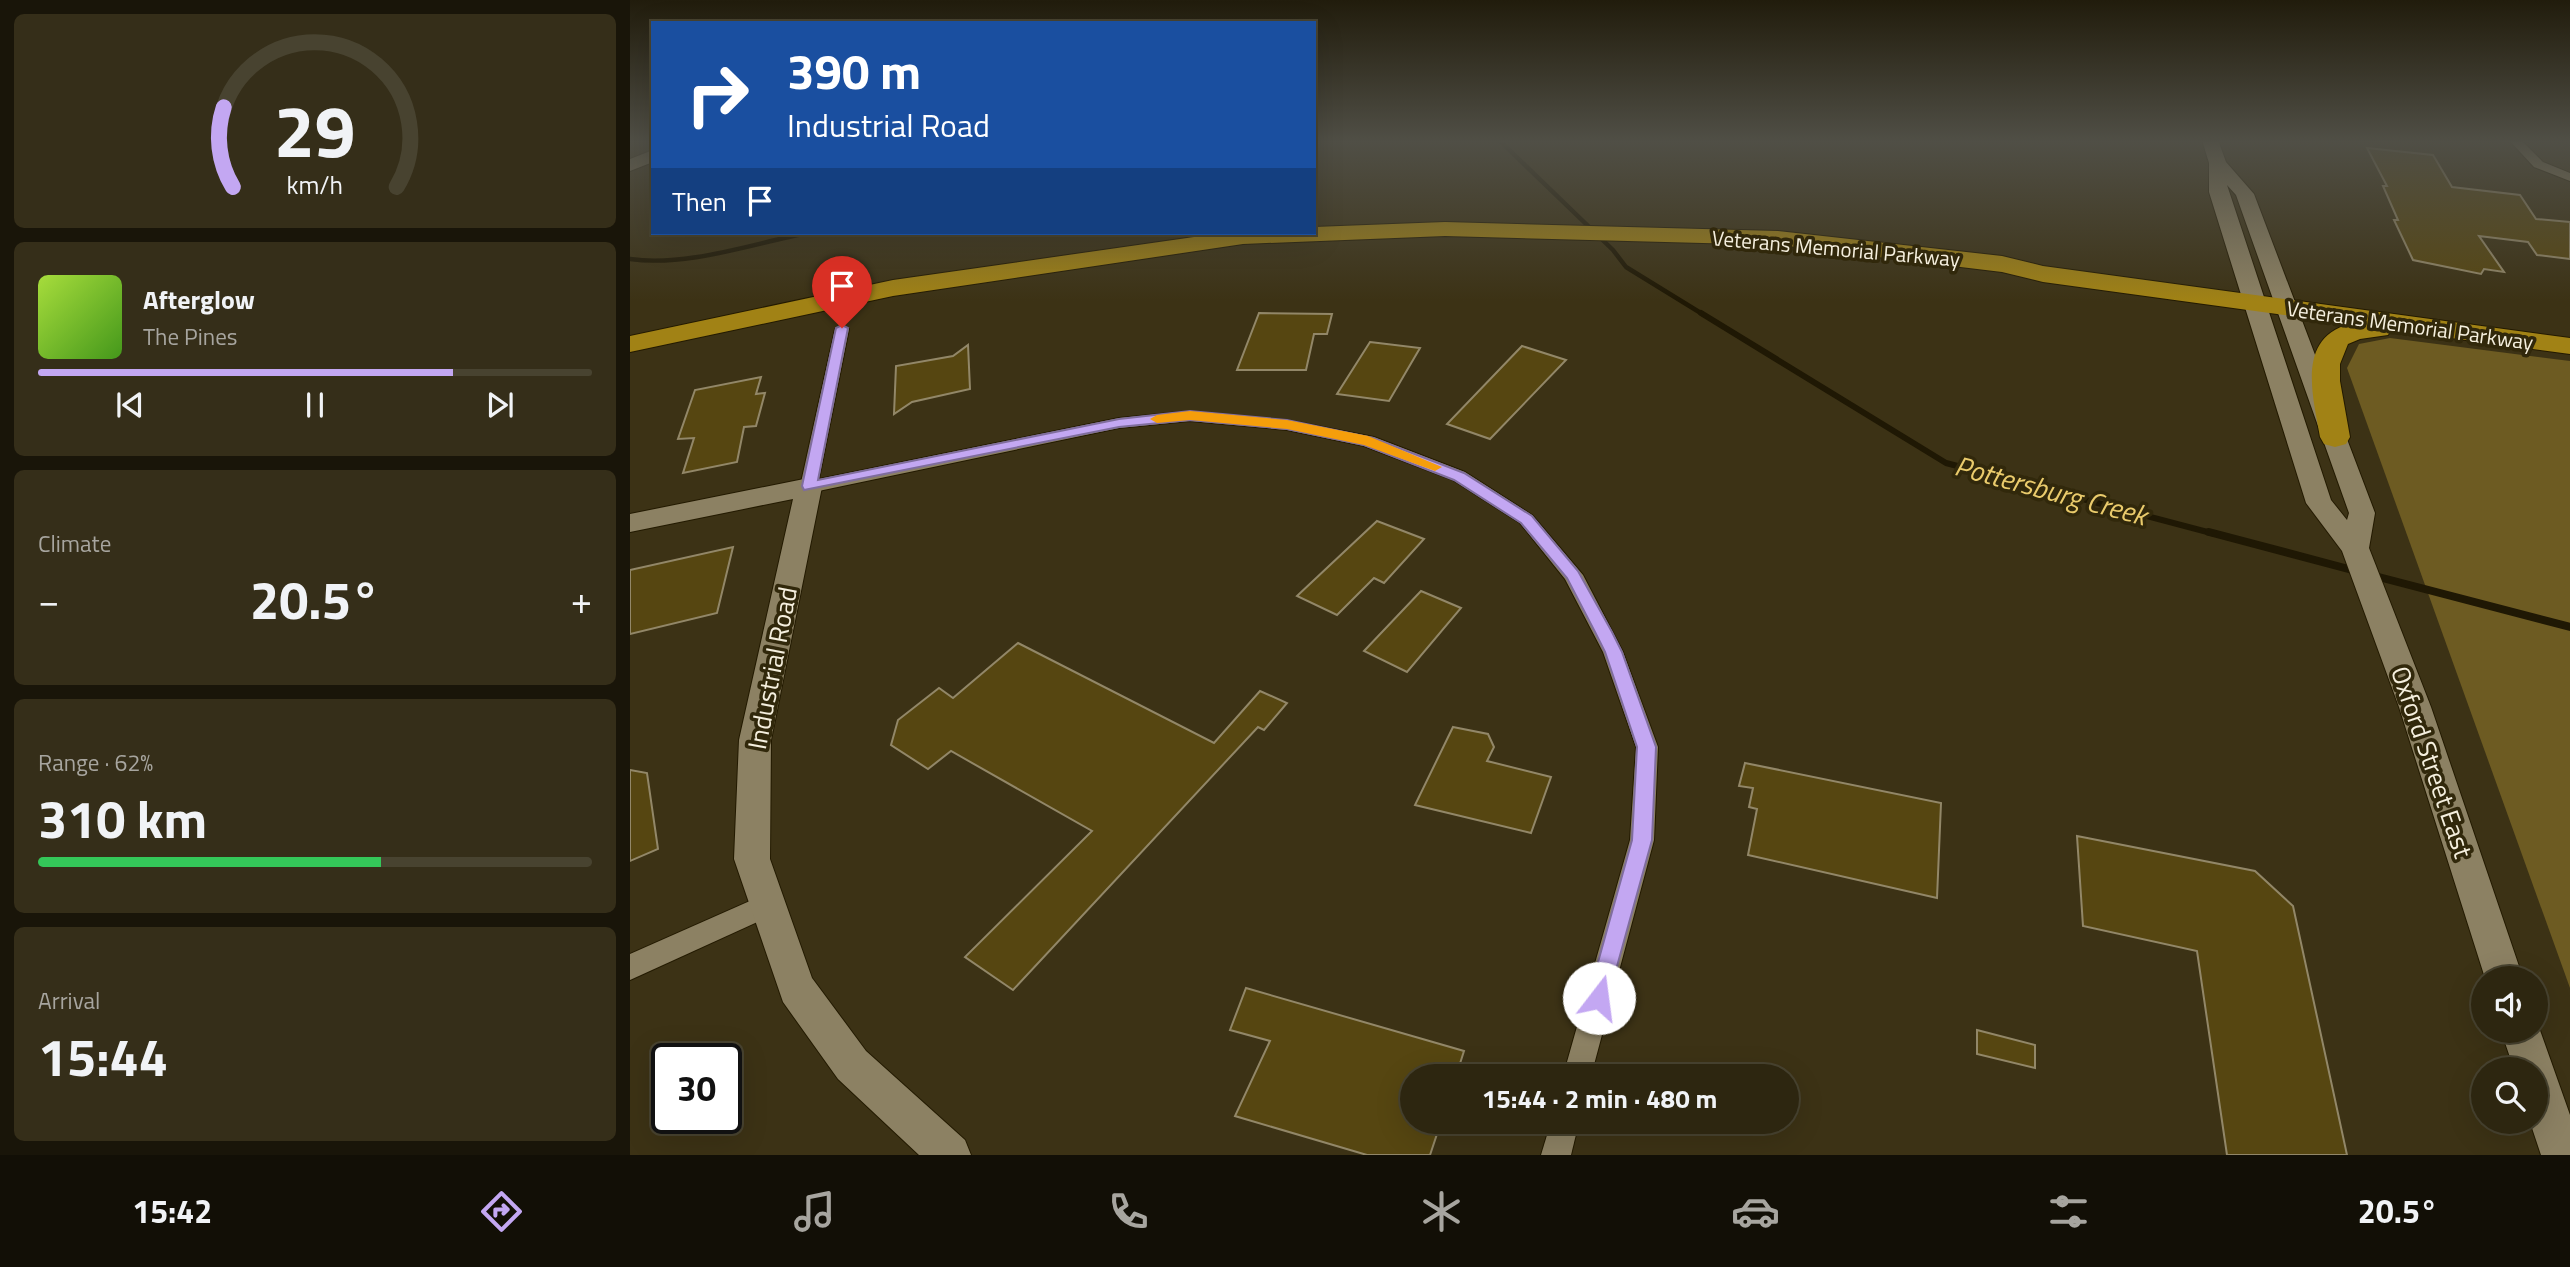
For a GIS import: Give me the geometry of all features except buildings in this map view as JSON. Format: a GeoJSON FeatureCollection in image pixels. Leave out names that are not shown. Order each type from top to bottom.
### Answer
{"type":"FeatureCollection","features":[{"type":"Feature","properties":{"kind":"highway","name":"Veterans Memorial Parkway"},"geometry":{"type":"LineString","coordinates":[[1316,234],[1445,229],[1778,238],[2002,264],[2043,274],[2250,295],[2445,330],[2570,346]]}},
{"type":"Feature","properties":{"kind":"highway","name":"Veterans Memorial Parkway"},"geometry":{"type":"LineString","coordinates":[[630,344],[893,288],[1242,237],[1293,235]]}},
{"type":"Feature","properties":{"kind":"highway","name":"Veterans Memorial Parkway"},"geometry":{"type":"LineString","coordinates":[[2284,300],[2570,330]]}},
{"type":"Feature","properties":{"kind":"highway"},"geometry":{"type":"LineString","coordinates":[[2335,437],[2323,368],[2329,346],[2341,336],[2360,328],[2445,330]]}},
{"type":"Feature","properties":{"kind":"main road","name":"Oxford Street East"},"geometry":{"type":"LineString","coordinates":[[2219,194],[2319,503],[2355,548],[2415,707],[2500,966]]}},
{"type":"Feature","properties":{"kind":"main road","name":"Oxford Street East"},"geometry":{"type":"LineString","coordinates":[[2245,194],[2362,513],[2355,548]]}},
{"type":"Feature","properties":{"kind":"main road"},"geometry":{"type":"LineString","coordinates":[[630,523],[809,486]]}},
{"type":"Feature","properties":{"kind":"main road","name":"Industrial Road"},"geometry":{"type":"LineString","coordinates":[[809,486],[755,740],[752,859],[797,989],[852,1065],[950,1155]]}},
{"type":"Feature","properties":{"kind":"main road"},"geometry":{"type":"LineString","coordinates":[[2548,1111],[2562,1155]]}},
{"type":"Feature","properties":{"kind":"street","name":"Industrial Road"},"geometry":{"type":"LineString","coordinates":[[809,486],[842,328]]}},
{"type":"Feature","properties":{"kind":"street"},"geometry":{"type":"LineString","coordinates":[[809,486],[1119,423],[1190,415],[1287,425],[1368,441],[1459,476],[1527,519],[1573,575],[1608,641],[1647,747],[1642,840],[1580,1064]]}},
{"type":"Feature","properties":{"kind":"street"},"geometry":{"type":"LineString","coordinates":[[630,968],[768,905]]}},
{"type":"Feature","properties":{"kind":"street"},"geometry":{"type":"LineString","coordinates":[[1556,1155],[1562,1134]]}},
{"type":"Feature","properties":{"kind":"shaded area"},"geometry":{"type":"Polygon","coordinates":[[[2390,338],[2570,361],[2570,988],[2347,368],[2359,344],[2390,338]]]}},
{"type":"Feature","properties":{"kind":"waterway","name":"Pottersburg Creek"},"geometry":{"type":"LineString","coordinates":[[1555,194],[1613,250],[1626,267],[1704,315]]}},
{"type":"Feature","properties":{"kind":"waterway"},"geometry":{"type":"LineString","coordinates":[[630,259],[652,261],[696,257],[798,235]]}},
{"type":"Feature","properties":{"kind":"waterway","name":"Pottersburg Creek"},"geometry":{"type":"LineString","coordinates":[[1701,313],[1946,463],[2215,534]]}},
{"type":"Feature","properties":{"kind":"waterway","name":"Pottersburg Creek"},"geometry":{"type":"LineString","coordinates":[[2209,532],[2356,571]]}},
{"type":"Feature","properties":{"kind":"waterway","name":"Pottersburg Creek"},"geometry":{"type":"LineString","coordinates":[[2371,575],[2570,627]]}},
{"type":"Feature","properties":{"kind":"slow traffic"},"geometry":{"type":"LineString","coordinates":[[1157,419],[1190,415],[1287,425],[1368,441],[1435,467]]}},
{"type":"Feature","properties":{"kind":"route"},"geometry":{"type":"LineString","coordinates":[[842,328],[809,486],[1119,423],[1190,415],[1287,425],[1368,441],[1459,476],[1527,519],[1573,575],[1614,652],[1647,747],[1642,840],[1599,998]]}}]}
